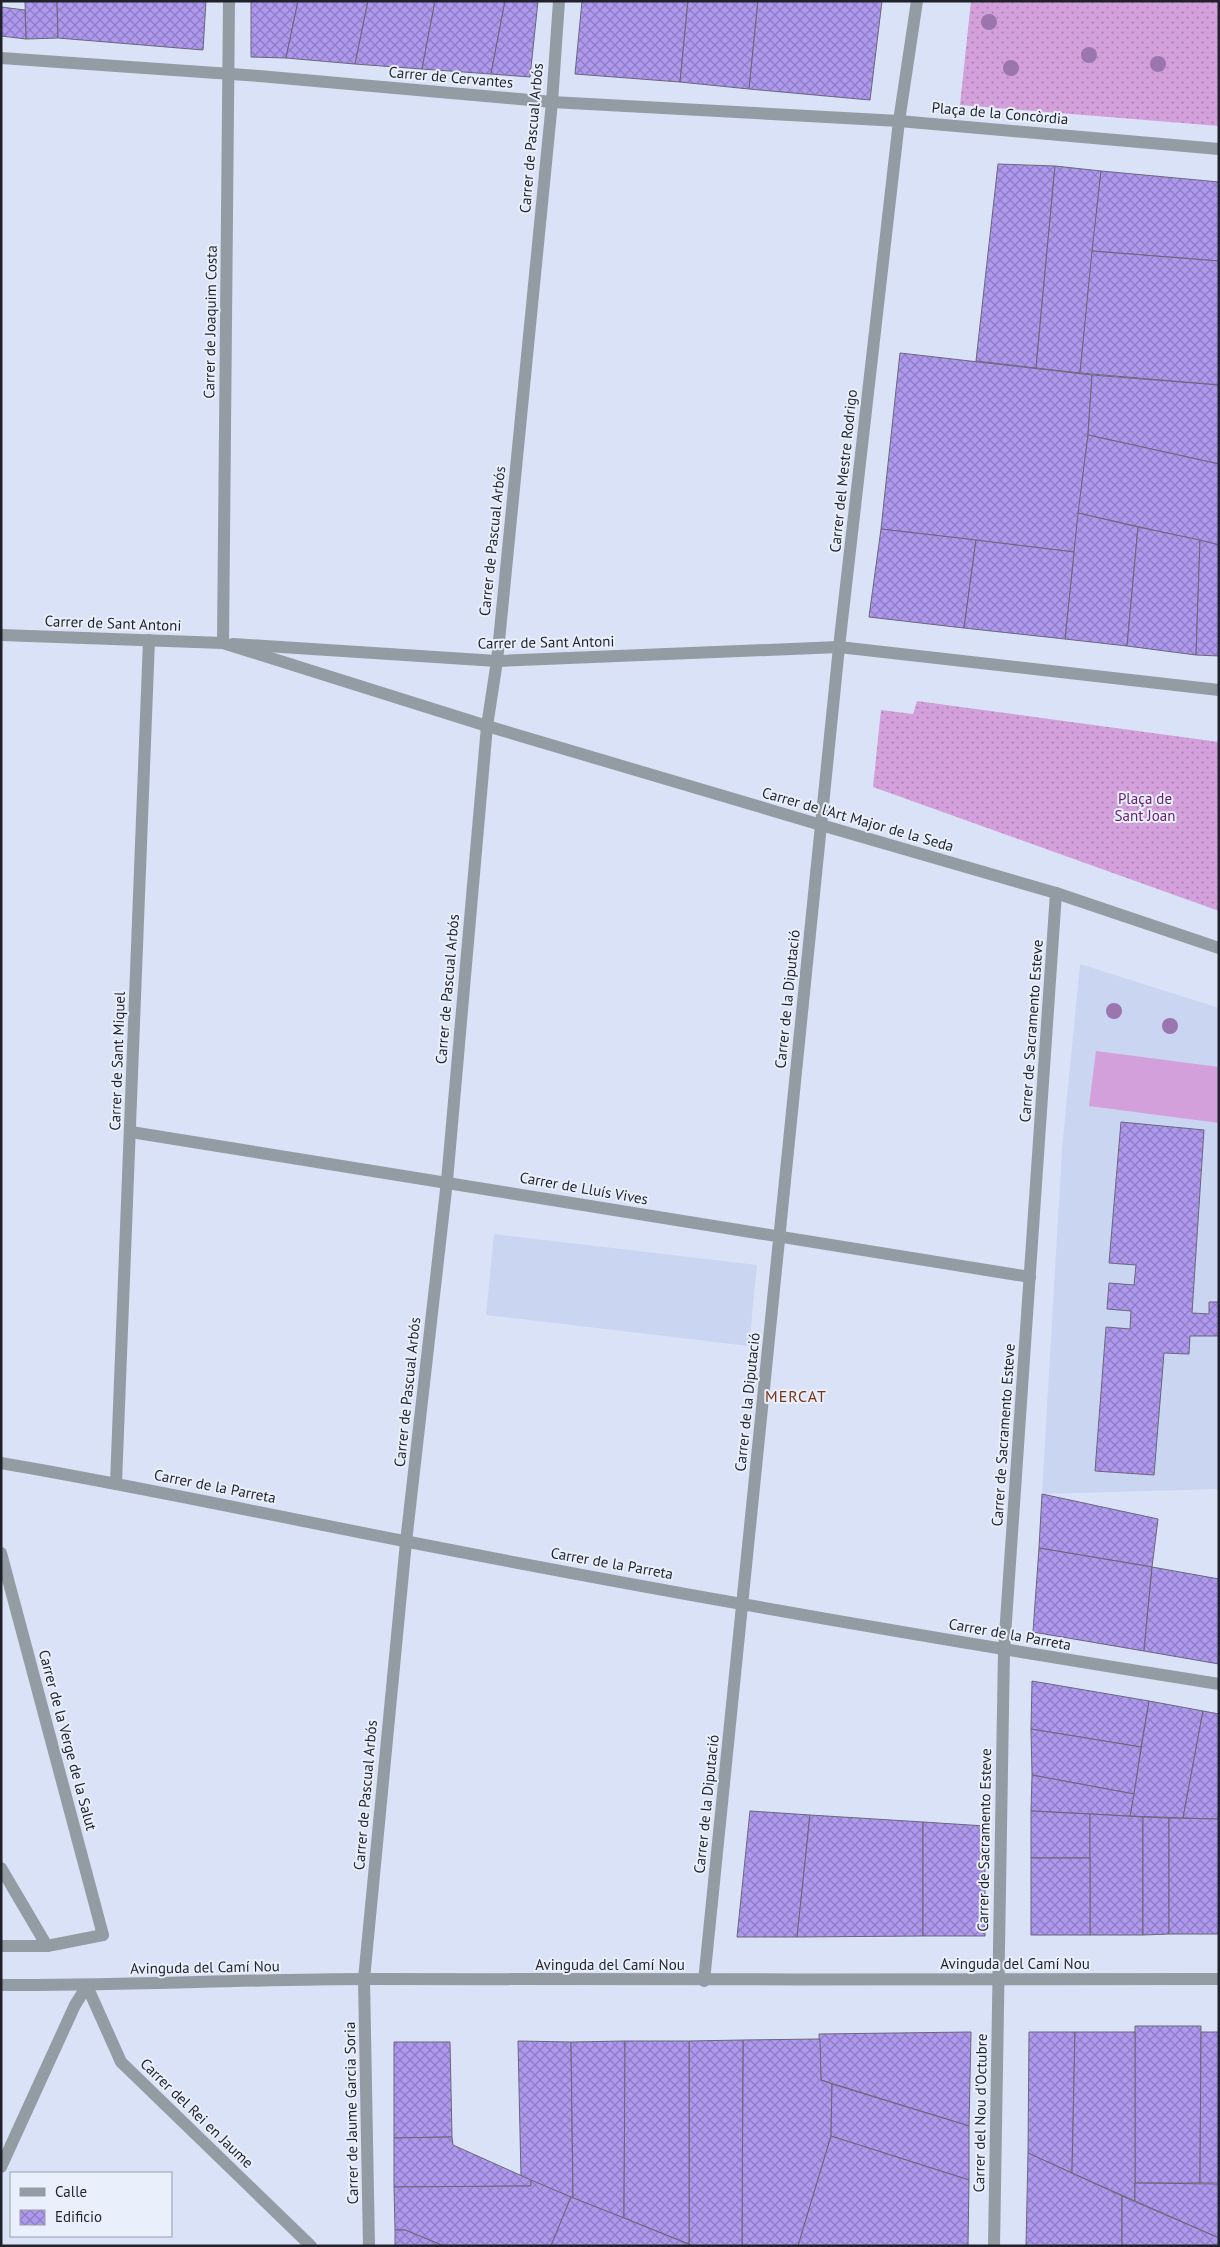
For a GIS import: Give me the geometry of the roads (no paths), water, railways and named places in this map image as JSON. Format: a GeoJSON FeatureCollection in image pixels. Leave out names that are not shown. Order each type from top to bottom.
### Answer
{"type":"FeatureCollection","features":[{"type":"Feature","properties":{"kind":"street","name":"Carrer de Joaquim Costa"},"geometry":{"type":"LineString","coordinates":[[223,643],[229,1]]}},
{"type":"Feature","properties":{"kind":"street","name":"Carrer de Pascual Arbós"},"geometry":{"type":"LineString","coordinates":[[364,1979],[406,1542],[447,1181],[487,726],[497,662],[552,102],[559,1]]}},
{"type":"Feature","properties":{"kind":"street"},"geometry":{"type":"LineString","coordinates":[[899,121],[917,1]]}},
{"type":"Feature","properties":{"kind":"street","name":"Carrer de Cervantes"},"geometry":{"type":"LineString","coordinates":[[1,58],[228,73],[552,102],[899,121]]}},
{"type":"Feature","properties":{"kind":"street","name":"Plaça de la Concòrdia"},"geometry":{"type":"LineString","coordinates":[[899,121],[1219,149]]}},
{"type":"Feature","properties":{"kind":"street","name":"Carrer del Mestre Rodrigo"},"geometry":{"type":"LineString","coordinates":[[821,825],[899,121]]}},
{"type":"Feature","properties":{"kind":"street","name":"Carrer de Sant Antoni"},"geometry":{"type":"LineString","coordinates":[[1,635],[223,643],[497,662],[840,647]]}},
{"type":"Feature","properties":{"kind":"street","name":"Carrer de Sant Miquel"},"geometry":{"type":"LineString","coordinates":[[116,1483],[149,640]]}},
{"type":"Feature","properties":{"kind":"street","name":"Carrer de Sant Antoni"},"geometry":{"type":"LineString","coordinates":[[223,643],[487,726]]}},
{"type":"Feature","properties":{"kind":"street"},"geometry":{"type":"LineString","coordinates":[[840,647],[1219,690]]}},
{"type":"Feature","properties":{"kind":"street","name":"Carrer de l'Art Major de la Seda"},"geometry":{"type":"LineString","coordinates":[[487,726],[1056,893],[1219,948]]}},
{"type":"Feature","properties":{"kind":"street","name":"Carrer de la Diputació"},"geometry":{"type":"LineString","coordinates":[[704,1981],[744,1604],[821,825]]}},
{"type":"Feature","properties":{"kind":"street","name":"Carrer de Sacramento Esteve"},"geometry":{"type":"LineString","coordinates":[[998,1980],[1004,1650],[1056,893]]}},
{"type":"Feature","properties":{"kind":"street","name":"Carrer de Lluís Vives"},"geometry":{"type":"LineString","coordinates":[[131,1132],[447,1181],[779,1238],[1030,1278]]}},
{"type":"Feature","properties":{"kind":"street","name":"Carrer de la Parreta"},"geometry":{"type":"LineString","coordinates":[[1,1463],[116,1483],[406,1542],[744,1604],[1004,1650],[1219,1684]]}},
{"type":"Feature","properties":{"kind":"street","name":"Carrer de la Verge de la Salut"},"geometry":{"type":"LineString","coordinates":[[1,1553],[104,1935],[47,1946]]}},
{"type":"Feature","properties":{"kind":"street"},"geometry":{"type":"LineString","coordinates":[[1,1868],[47,1946]]}},
{"type":"Feature","properties":{"kind":"street"},"geometry":{"type":"LineString","coordinates":[[1,1946],[47,1946]]}},
{"type":"Feature","properties":{"kind":"street","name":"Avinguda del Camí Nou"},"geometry":{"type":"LineString","coordinates":[[1,1985],[87,1986],[364,1979],[704,1981],[1219,1978]]}},
{"type":"Feature","properties":{"kind":"street","name":"Carrer de Jaume Garcia Soria"},"geometry":{"type":"LineString","coordinates":[[364,1979],[369,2246]]}},
{"type":"Feature","properties":{"kind":"street","name":"Carrer del Nou d'Octubre"},"geometry":{"type":"LineString","coordinates":[[994,2246],[998,1980]]}},
{"type":"Feature","properties":{"kind":"street"},"geometry":{"type":"LineString","coordinates":[[1,2167],[75,2005],[87,1986]]}},
{"type":"Feature","properties":{"kind":"street","name":"Carrer del Rei en Jaume"},"geometry":{"type":"LineString","coordinates":[[87,1986],[120,2062],[311,2246]]}},
{"type":"Feature","properties":{"kind":"district","name":"MERCAT"},"geometry":{"type":"Point","coordinates":[796,1396]}},
{"type":"Feature","properties":{"kind":"park label","name":"Plaça de Sant Joan"},"geometry":{"type":"Point","coordinates":[1145,806]}}]}
